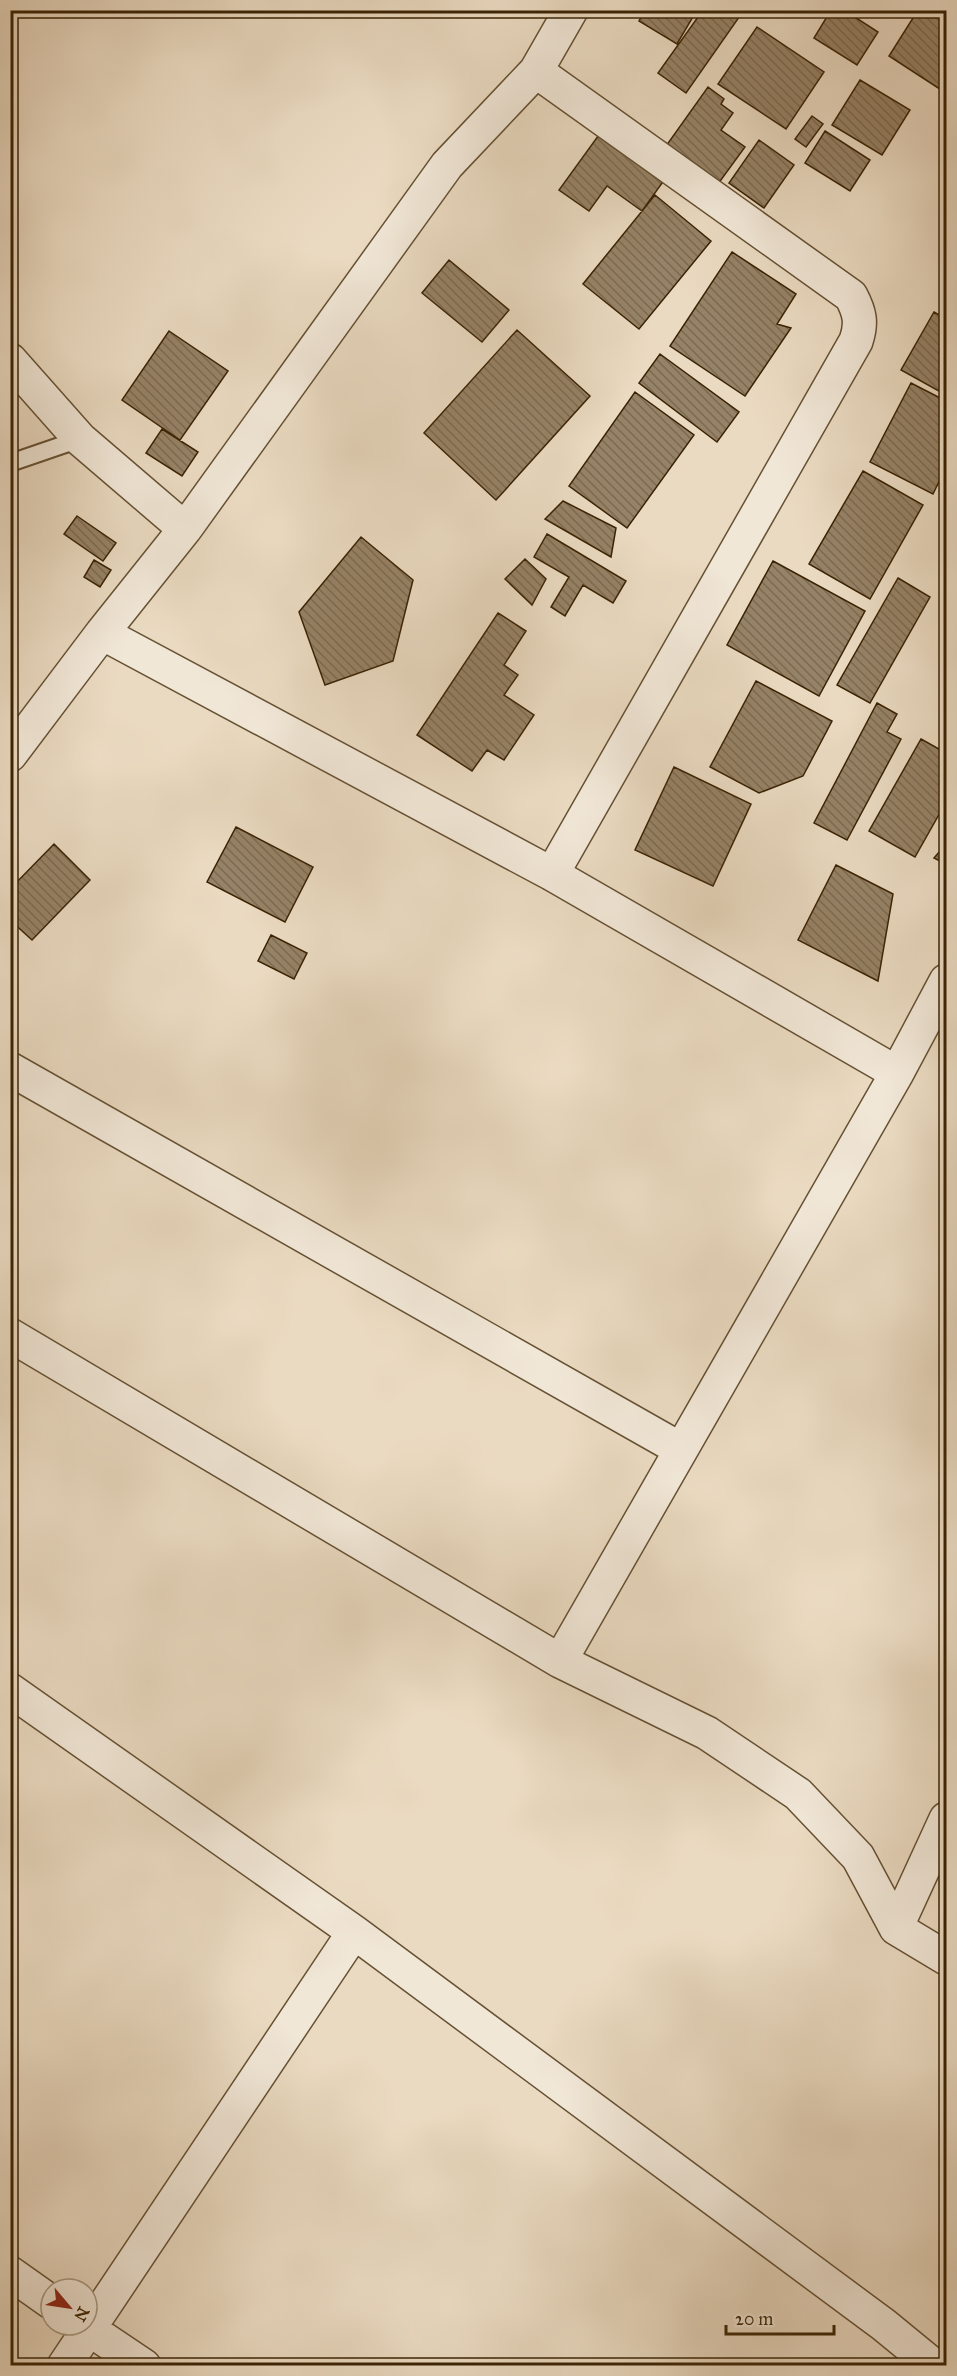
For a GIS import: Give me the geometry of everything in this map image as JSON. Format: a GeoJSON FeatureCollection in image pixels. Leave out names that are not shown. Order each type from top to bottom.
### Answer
{"type":"FeatureCollection","features":[{"type":"Feature","properties":{"kind":"street"},"geometry":{"type":"LineString","coordinates":[[10,755],[102,633],[186,529],[447,165],[536,71],[571,10]]}},
{"type":"Feature","properties":{"kind":"street"},"geometry":{"type":"LineString","coordinates":[[536,71],[851,296],[858,309],[861,325],[856,340],[552,874]]}},
{"type":"Feature","properties":{"kind":"street"},"geometry":{"type":"LineString","coordinates":[[10,360],[80,439],[186,529]]}},
{"type":"Feature","properties":{"kind":"street"},"geometry":{"type":"LineString","coordinates":[[102,633],[552,874],[897,1073]]}},
{"type":"Feature","properties":{"kind":"street"},"geometry":{"type":"LineString","coordinates":[[560,1660],[897,1073],[946,981]]}},
{"type":"Feature","properties":{"kind":"street"},"geometry":{"type":"LineString","coordinates":[[10,1069],[680,1449]]}},
{"type":"Feature","properties":{"kind":"street"},"geometry":{"type":"LineString","coordinates":[[10,1335],[560,1660],[707,1734],[798,1794],[858,1857],[896,1928],[946,1958]]}},
{"type":"Feature","properties":{"kind":"street"},"geometry":{"type":"LineString","coordinates":[[10,1690],[354,1932],[884,2325],[934,2366]]}},
{"type":"Feature","properties":{"kind":"street"},"geometry":{"type":"LineString","coordinates":[[896,1928],[946,1819]]}},
{"type":"Feature","properties":{"kind":"street"},"geometry":{"type":"LineString","coordinates":[[99,2305],[354,1932]]}},
{"type":"Feature","properties":{"kind":"street"},"geometry":{"type":"LineString","coordinates":[[10,2273],[39,2294]]}},
{"type":"Feature","properties":{"kind":"street"},"geometry":{"type":"LineString","coordinates":[[99,2335],[144,2366]]}},
{"type":"Feature","properties":{"kind":"street"},"geometry":{"type":"LineString","coordinates":[[64,2366],[79,2337]]}},
{"type":"Feature","properties":{"kind":"lane"},"geometry":{"type":"LineString","coordinates":[[10,463],[80,439]]}},
{"type":"Feature","properties":{"kind":"building"},"geometry":{"type":"Polygon","coordinates":[[[645,10],[697,10],[677,44],[639,21],[645,10]]]}},
{"type":"Feature","properties":{"kind":"building"},"geometry":{"type":"Polygon","coordinates":[[[703,10],[738,10],[742,13],[686,93],[658,73],[703,10]]]}},
{"type":"Feature","properties":{"kind":"building"},"geometry":{"type":"Polygon","coordinates":[[[831,10],[844,10],[878,32],[857,65],[814,38],[831,10]]]}},
{"type":"Feature","properties":{"kind":"building"},"geometry":{"type":"Polygon","coordinates":[[[918,10],[946,10],[946,93],[889,56],[918,10]]]}},
{"type":"Feature","properties":{"kind":"building"},"geometry":{"type":"Polygon","coordinates":[[[757,27],[824,72],[786,129],[718,84],[757,27]]]}},
{"type":"Feature","properties":{"kind":"building"},"geometry":{"type":"Polygon","coordinates":[[[860,80],[910,110],[882,155],[832,125],[860,80]]]}},
{"type":"Feature","properties":{"kind":"building"},"geometry":{"type":"Polygon","coordinates":[[[708,87],[724,99],[721,104],[733,113],[721,130],[745,147],[718,184],[666,146],[708,87]]]}},
{"type":"Feature","properties":{"kind":"building"},"geometry":{"type":"Polygon","coordinates":[[[812,116],[823,124],[806,147],[795,139],[812,116]]]}},
{"type":"Feature","properties":{"kind":"building"},"geometry":{"type":"Polygon","coordinates":[[[825,131],[870,160],[850,191],[805,163],[825,131]]]}},
{"type":"Feature","properties":{"kind":"building"},"geometry":{"type":"Polygon","coordinates":[[[601,132],[665,179],[642,211],[607,186],[589,211],[559,190],[601,132]]]}},
{"type":"Feature","properties":{"kind":"building"},"geometry":{"type":"Polygon","coordinates":[[[759,140],[794,165],[764,208],[729,183],[759,140]]]}},
{"type":"Feature","properties":{"kind":"building"},"geometry":{"type":"Polygon","coordinates":[[[655,195],[711,241],[639,329],[583,284],[655,195]]]}},
{"type":"Feature","properties":{"kind":"building"},"geometry":{"type":"Polygon","coordinates":[[[732,252],[796,294],[777,324],[791,328],[745,396],[670,346],[732,252]]]}},
{"type":"Feature","properties":{"kind":"building"},"geometry":{"type":"Polygon","coordinates":[[[449,260],[509,310],[482,342],[422,293],[449,260]]]}},
{"type":"Feature","properties":{"kind":"building"},"geometry":{"type":"Polygon","coordinates":[[[934,312],[946,319],[946,395],[901,370],[934,312]]]}},
{"type":"Feature","properties":{"kind":"building"},"geometry":{"type":"Polygon","coordinates":[[[517,330],[590,396],[496,500],[424,433],[517,330]]]}},
{"type":"Feature","properties":{"kind":"building"},"geometry":{"type":"Polygon","coordinates":[[[169,331],[228,371],[180,440],[122,400],[169,331]]]}},
{"type":"Feature","properties":{"kind":"building"},"geometry":{"type":"Polygon","coordinates":[[[660,354],[739,412],[717,442],[639,383],[660,354]]]}},
{"type":"Feature","properties":{"kind":"building"},"geometry":{"type":"Polygon","coordinates":[[[911,383],[946,401],[946,433],[941,445],[946,448],[946,467],[933,494],[870,462],[911,383]]]}},
{"type":"Feature","properties":{"kind":"building"},"geometry":{"type":"Polygon","coordinates":[[[635,392],[694,435],[627,528],[569,486],[635,392]]]}},
{"type":"Feature","properties":{"kind":"building"},"geometry":{"type":"Polygon","coordinates":[[[162,429],[198,452],[182,476],[146,453],[162,429]]]}},
{"type":"Feature","properties":{"kind":"building"},"geometry":{"type":"Polygon","coordinates":[[[863,471],[923,505],[870,599],[809,564],[863,471]]]}},
{"type":"Feature","properties":{"kind":"building"},"geometry":{"type":"Polygon","coordinates":[[[563,501],[616,528],[611,557],[545,519],[563,501]]]}},
{"type":"Feature","properties":{"kind":"building"},"geometry":{"type":"Polygon","coordinates":[[[77,516],[116,543],[103,561],[64,534],[77,516]]]}},
{"type":"Feature","properties":{"kind":"building"},"geometry":{"type":"Polygon","coordinates":[[[547,534],[626,581],[613,603],[583,585],[565,616],[551,607],[569,577],[534,557],[547,534]]]}},
{"type":"Feature","properties":{"kind":"building"},"geometry":{"type":"Polygon","coordinates":[[[361,537],[413,580],[393,661],[325,685],[299,612],[361,537]]]}},
{"type":"Feature","properties":{"kind":"building"},"geometry":{"type":"Polygon","coordinates":[[[525,559],[546,579],[532,605],[505,579],[525,559]]]}},
{"type":"Feature","properties":{"kind":"building"},"geometry":{"type":"Polygon","coordinates":[[[94,560],[111,570],[100,587],[84,577],[94,560]]]}},
{"type":"Feature","properties":{"kind":"building"},"geometry":{"type":"Polygon","coordinates":[[[773,561],[865,611],[819,696],[727,645],[773,561]]]}},
{"type":"Feature","properties":{"kind":"building"},"geometry":{"type":"Polygon","coordinates":[[[946,570],[946,586],[940,582],[946,570]]]}},
{"type":"Feature","properties":{"kind":"building"},"geometry":{"type":"Polygon","coordinates":[[[898,578],[930,597],[870,703],[837,685],[898,578]]]}},
{"type":"Feature","properties":{"kind":"building"},"geometry":{"type":"Polygon","coordinates":[[[498,613],[526,631],[504,665],[518,675],[504,695],[534,715],[504,760],[487,750],[472,771],[417,735],[498,613]]]}},
{"type":"Feature","properties":{"kind":"building"},"geometry":{"type":"Polygon","coordinates":[[[946,677],[946,691],[940,687],[946,677]]]}},
{"type":"Feature","properties":{"kind":"building"},"geometry":{"type":"Polygon","coordinates":[[[756,681],[832,721],[803,776],[759,793],[710,767],[756,681]]]}},
{"type":"Feature","properties":{"kind":"building"},"geometry":{"type":"Polygon","coordinates":[[[877,703],[897,714],[887,732],[901,739],[847,840],[814,823],[877,703]]]}},
{"type":"Feature","properties":{"kind":"building"},"geometry":{"type":"Polygon","coordinates":[[[921,739],[946,753],[946,802],[915,857],[869,831],[921,739]]]}},
{"type":"Feature","properties":{"kind":"building"},"geometry":{"type":"Polygon","coordinates":[[[674,767],[751,804],[713,886],[635,850],[674,767]]]}},
{"type":"Feature","properties":{"kind":"building"},"geometry":{"type":"Polygon","coordinates":[[[236,827],[313,867],[285,922],[207,882],[236,827]]]}},
{"type":"Feature","properties":{"kind":"building"},"geometry":{"type":"Polygon","coordinates":[[[54,844],[90,880],[32,940],[10,920],[10,889],[54,844]]]}},
{"type":"Feature","properties":{"kind":"building"},"geometry":{"type":"Polygon","coordinates":[[[946,844],[946,864],[934,858],[946,844]]]}},
{"type":"Feature","properties":{"kind":"building"},"geometry":{"type":"Polygon","coordinates":[[[836,865],[893,894],[878,981],[798,940],[836,865]]]}},
{"type":"Feature","properties":{"kind":"building"},"geometry":{"type":"Polygon","coordinates":[[[271,935],[307,953],[294,979],[258,961],[271,935]]]}}]}
